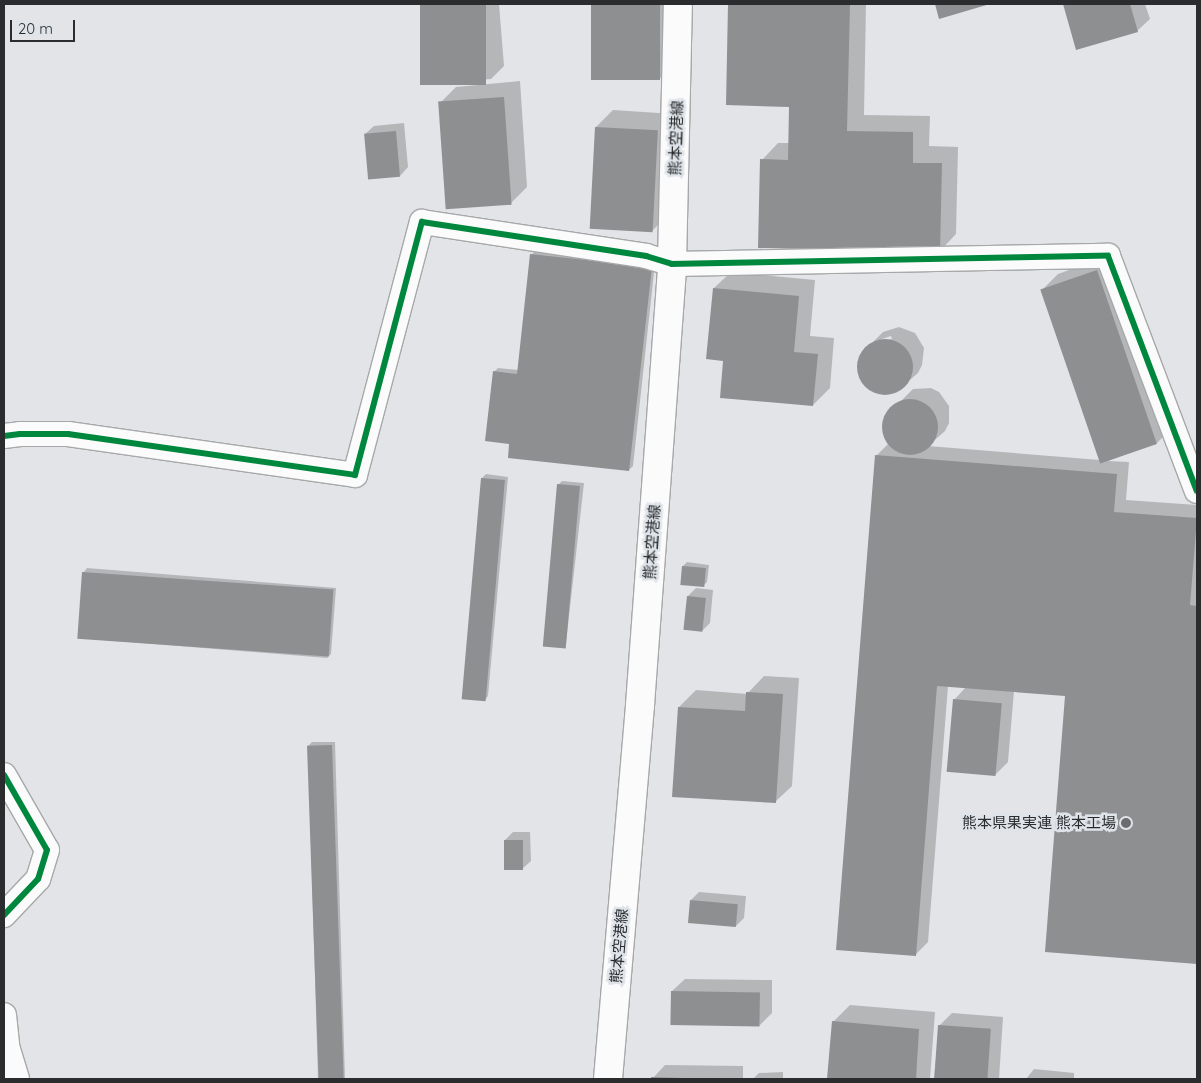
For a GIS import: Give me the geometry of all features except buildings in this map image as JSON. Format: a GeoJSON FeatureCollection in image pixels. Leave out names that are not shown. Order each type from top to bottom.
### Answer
{"type":"FeatureCollection","features":[{"type":"Feature","properties":{"kind":"main road","name":"熊本空港線"},"geometry":{"type":"LineString","coordinates":[[608,1079],[640,705],[672,264],[678,4]]}},
{"type":"Feature","properties":{"kind":"street"},"geometry":{"type":"LineString","coordinates":[[4,436],[68,434],[355,475],[422,222],[646,256],[672,264],[1108,256],[1197,491]]}},
{"type":"Feature","properties":{"kind":"street"},"geometry":{"type":"LineString","coordinates":[[4,775],[47,850],[38,879],[4,915]]}},
{"type":"Feature","properties":{"kind":"street"},"geometry":{"type":"LineString","coordinates":[[4,1015],[7,1046],[17,1079]]}},
{"type":"Feature","properties":{"kind":"cycle path"},"geometry":{"type":"LineString","coordinates":[[4,436],[68,434],[355,475],[422,222],[646,256],[672,264],[1108,256],[1197,491]]}},
{"type":"Feature","properties":{"kind":"cycle path"},"geometry":{"type":"LineString","coordinates":[[4,775],[47,850],[38,879],[4,915]]}},
{"type":"Feature","properties":{"kind":"place","name":"熊本県果実連 熊本工場"},"geometry":{"type":"Point","coordinates":[1126,823]}}]}
